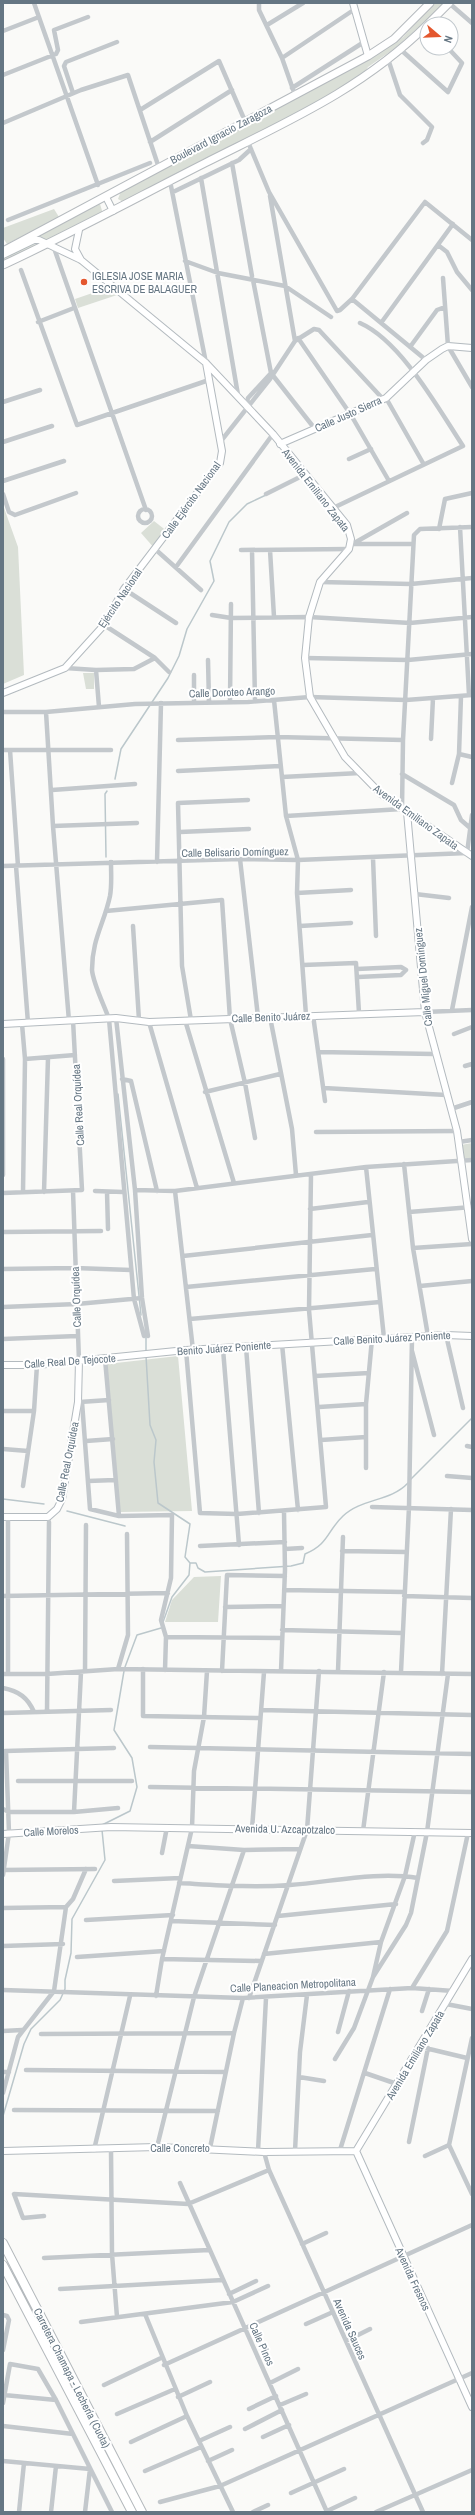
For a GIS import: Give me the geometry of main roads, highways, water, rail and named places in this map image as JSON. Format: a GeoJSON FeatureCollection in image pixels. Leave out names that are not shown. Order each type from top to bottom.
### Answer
{"type":"FeatureCollection","features":[{"type":"Feature","properties":{"kind":"highway","name":"Carretera Chamapa - Lechería (Cuota)"},"geometry":{"type":"LineString","coordinates":[[3,2243],[142,2512]]}},
{"type":"Feature","properties":{"kind":"highway","name":"Carretera Chamapa - Lechería (Cuota)"},"geometry":{"type":"LineString","coordinates":[[3,2265],[132,2512]]}},
{"type":"Feature","properties":{"kind":"main road","name":"Boulevard Ignacio Zaragoza"},"geometry":{"type":"LineString","coordinates":[[3,251],[106,197],[245,121],[294,92],[368,56],[394,38],[430,3]]}},
{"type":"Feature","properties":{"kind":"main road","name":"Boulevard Ignacio Zaragoza"},"geometry":{"type":"LineString","coordinates":[[437,16],[449,3]]}},
{"type":"Feature","properties":{"kind":"main road","name":"Boulevard Ignacio Zaragoza"},"geometry":{"type":"LineString","coordinates":[[3,265],[79,230],[170,181],[249,145],[328,102],[400,50],[419,33]]}},
{"type":"Feature","properties":{"kind":"waterway"},"geometry":{"type":"LineString","coordinates":[[115,779],[121,749],[168,678],[179,656],[187,629],[214,581],[210,561],[229,522],[247,504],[266,495]]}},
{"type":"Feature","properties":{"kind":"waterway"},"geometry":{"type":"LineString","coordinates":[[106,857],[105,794],[107,791]]}},
{"type":"Feature","properties":{"kind":"waterway"},"geometry":{"type":"LineString","coordinates":[[118,1094],[141,1315]]}},
{"type":"Feature","properties":{"kind":"waterway"},"geometry":{"type":"LineString","coordinates":[[146,1336],[146,1352]]}},
{"type":"Feature","properties":{"kind":"waterway"},"geometry":{"type":"LineString","coordinates":[[146,1356],[150,1425],[156,1440],[154,1462],[158,1503],[190,1524],[185,1557],[190,1563]]}},
{"type":"Feature","properties":{"kind":"waterway"},"geometry":{"type":"LineString","coordinates":[[410,1480],[472,1418]]}},
{"type":"Feature","properties":{"kind":"waterway"},"geometry":{"type":"LineString","coordinates":[[163,1622],[172,1597],[189,1575],[190,1563],[196,1563],[198,1568],[205,1572],[291,1566],[303,1563],[305,1554],[319,1546],[343,1516],[359,1506],[393,1494],[408,1483]]}},
{"type":"Feature","properties":{"kind":"waterway"},"geometry":{"type":"LineString","coordinates":[[3,1499],[44,1504]]}},
{"type":"Feature","properties":{"kind":"waterway"},"geometry":{"type":"LineString","coordinates":[[67,1511],[125,1526]]}},
{"type":"Feature","properties":{"kind":"waterway"},"geometry":{"type":"LineString","coordinates":[[125,1667],[137,1635],[161,1628]]}},
{"type":"Feature","properties":{"kind":"waterway"},"geometry":{"type":"LineString","coordinates":[[102,1825],[130,1811],[137,1787],[132,1758],[114,1730],[124,1671]]}},
{"type":"Feature","properties":{"kind":"waterway"},"geometry":{"type":"LineString","coordinates":[[3,2116],[24,2044],[31,2029],[60,2000],[65,1989],[65,1980],[71,1953],[72,1919],[105,1860],[102,1830]]}},
{"type":"Feature","properties":{"kind":"place","name":"IGLESIA JOSE MARIA ESCRIVA DE BALAGUER"},"geometry":{"type":"Point","coordinates":[84,282]}}]}
